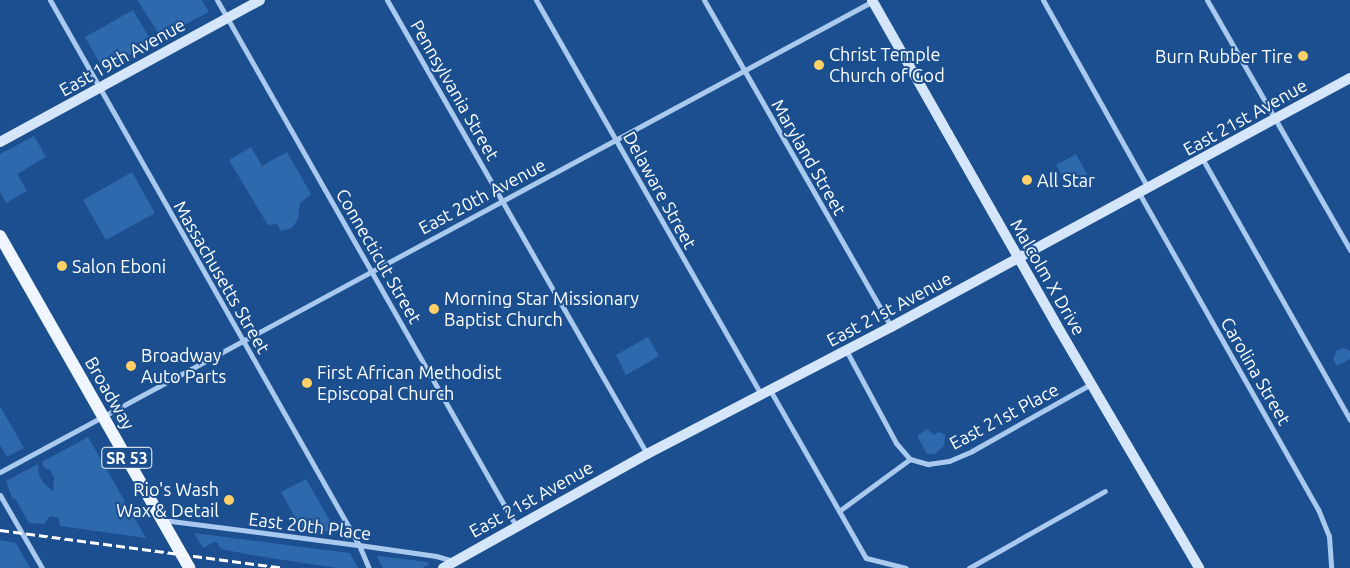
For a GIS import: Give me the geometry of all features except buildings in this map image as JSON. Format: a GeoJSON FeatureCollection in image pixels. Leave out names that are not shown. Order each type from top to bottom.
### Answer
{"type":"FeatureCollection","features":[{"type":"Feature","properties":{"kind":"main road","name":"Broadway"},"geometry":{"type":"LineString","coordinates":[[0,236],[189,568]]}},
{"type":"Feature","properties":{"kind":"street","name":"Massachusetts Street"},"geometry":{"type":"LineString","coordinates":[[50,0],[359,545],[369,568]]}},
{"type":"Feature","properties":{"kind":"street","name":"Connecticut Street"},"geometry":{"type":"LineString","coordinates":[[217,0],[516,526]]}},
{"type":"Feature","properties":{"kind":"street","name":"East 19th Avenue"},"geometry":{"type":"LineString","coordinates":[[0,142],[260,0]]}},
{"type":"Feature","properties":{"kind":"street","name":"Pennsylvania Street"},"geometry":{"type":"LineString","coordinates":[[387,0],[647,454]]}},
{"type":"Feature","properties":{"kind":"street","name":"Delaware Street"},"geometry":{"type":"LineString","coordinates":[[536,0],[616,140],[765,392],[866,558],[906,568]]}},
{"type":"Feature","properties":{"kind":"street","name":"Maryland Street"},"geometry":{"type":"LineString","coordinates":[[704,0],[891,327]]}},
{"type":"Feature","properties":{"kind":"street","name":"East 20th Avenue"},"geometry":{"type":"LineString","coordinates":[[0,472],[873,0]]}},
{"type":"Feature","properties":{"kind":"street","name":"Malcolm X Drive"},"geometry":{"type":"LineString","coordinates":[[873,0],[1091,384],[1199,568]]}},
{"type":"Feature","properties":{"kind":"street","name":"Carolina Street"},"geometry":{"type":"LineString","coordinates":[[1042,0],[1318,509],[1330,536],[1331,568]]}},
{"type":"Feature","properties":{"kind":"street"},"geometry":{"type":"LineString","coordinates":[[1207,0],[1350,250]]}},
{"type":"Feature","properties":{"kind":"street","name":"East 21st Avenue"},"geometry":{"type":"LineString","coordinates":[[443,568],[647,454],[891,327],[1350,78]]}},
{"type":"Feature","properties":{"kind":"street"},"geometry":{"type":"LineString","coordinates":[[1202,158],[1350,420]]}},
{"type":"Feature","properties":{"kind":"street"},"geometry":{"type":"LineString","coordinates":[[839,511],[910,459],[896,443],[846,350]]}},
{"type":"Feature","properties":{"kind":"street","name":"East 21st Place"},"geometry":{"type":"LineString","coordinates":[[910,459],[928,464],[950,461],[972,451],[1091,384]]}},
{"type":"Feature","properties":{"kind":"street"},"geometry":{"type":"LineString","coordinates":[[969,568],[1105,491]]}},
{"type":"Feature","properties":{"kind":"street"},"geometry":{"type":"LineString","coordinates":[[0,495],[42,568]]}},
{"type":"Feature","properties":{"kind":"street","name":"East 20th Place"},"geometry":{"type":"LineString","coordinates":[[162,520],[359,545],[436,556],[453,561]]}},
{"type":"Feature","properties":{"kind":"shaded area"},"geometry":{"type":"Polygon","coordinates":[[[137,0],[202,0],[209,12],[161,37],[137,0]]]}},
{"type":"Feature","properties":{"kind":"shaded area"},"geometry":{"type":"Polygon","coordinates":[[[133,10],[152,42],[103,69],[85,37],[133,10]]]}},
{"type":"Feature","properties":{"kind":"shaded area"},"geometry":{"type":"Polygon","coordinates":[[[34,136],[46,157],[17,174],[27,191],[6,203],[0,192],[0,154],[34,136]]]}},
{"type":"Feature","properties":{"kind":"shaded area"},"geometry":{"type":"Polygon","coordinates":[[[251,147],[262,166],[287,152],[311,194],[300,203],[298,219],[292,228],[281,231],[277,224],[268,225],[229,160],[251,147]]]}},
{"type":"Feature","properties":{"kind":"shaded area"},"geometry":{"type":"Polygon","coordinates":[[[1076,154],[1087,174],[1068,185],[1056,165],[1076,154]]]}},
{"type":"Feature","properties":{"kind":"shaded area"},"geometry":{"type":"Polygon","coordinates":[[[132,172],[155,213],[106,240],[83,200],[132,172]]]}},
{"type":"Feature","properties":{"kind":"shaded area"},"geometry":{"type":"Polygon","coordinates":[[[648,337],[659,356],[626,375],[616,355],[648,337]]]}},
{"type":"Feature","properties":{"kind":"shaded area"},"geometry":{"type":"Polygon","coordinates":[[[1344,348],[1350,351],[1350,359],[1337,366],[1333,359],[1337,350],[1344,348]]]}},
{"type":"Feature","properties":{"kind":"shaded area"},"geometry":{"type":"Polygon","coordinates":[[[0,406],[24,448],[7,457],[0,445],[0,406]]]}},
{"type":"Feature","properties":{"kind":"shaded area"},"geometry":{"type":"Polygon","coordinates":[[[927,429],[934,435],[938,432],[945,434],[944,446],[935,454],[927,454],[917,436],[927,429]]]}},
{"type":"Feature","properties":{"kind":"shaded area"},"geometry":{"type":"Polygon","coordinates":[[[88,437],[146,538],[60,526],[59,518],[50,516],[44,524],[29,523],[16,500],[12,498],[6,481],[38,464],[39,475],[44,484],[53,491],[54,478],[50,470],[44,468],[42,462],[88,437]]]}},
{"type":"Feature","properties":{"kind":"shaded area"},"geometry":{"type":"Polygon","coordinates":[[[306,479],[337,533],[301,528],[281,492],[306,479]]]}},
{"type":"Feature","properties":{"kind":"shaded area"},"geometry":{"type":"Polygon","coordinates":[[[194,533],[350,553],[358,568],[337,568],[251,555],[221,549],[216,541],[203,548],[194,533]]]}},
{"type":"Feature","properties":{"kind":"shaded area"},"geometry":{"type":"Polygon","coordinates":[[[0,540],[16,543],[30,568],[0,568],[0,540]]]}},
{"type":"Feature","properties":{"kind":"shaded area"},"geometry":{"type":"Polygon","coordinates":[[[378,556],[428,562],[429,564],[423,568],[383,568],[378,556]]]}},
{"type":"Feature","properties":{"kind":"railway"},"geometry":{"type":"LineString","coordinates":[[0,530],[283,568]]}},
{"type":"Feature","properties":{"kind":"place","name":"Burn Rubber Tire"},"geometry":{"type":"Point","coordinates":[1303,56]}},
{"type":"Feature","properties":{"kind":"place","name":"Christ Temple Church of God"},"geometry":{"type":"Point","coordinates":[819,65]}},
{"type":"Feature","properties":{"kind":"place","name":"All Star"},"geometry":{"type":"Point","coordinates":[1027,180]}},
{"type":"Feature","properties":{"kind":"place","name":"Salon Eboni"},"geometry":{"type":"Point","coordinates":[62,266]}},
{"type":"Feature","properties":{"kind":"place","name":"Morning Star Missionary Baptist Church"},"geometry":{"type":"Point","coordinates":[434,309]}},
{"type":"Feature","properties":{"kind":"place","name":"Broadway Auto Parts"},"geometry":{"type":"Point","coordinates":[131,366]}},
{"type":"Feature","properties":{"kind":"place","name":"First African Methodist Episcopal Church"},"geometry":{"type":"Point","coordinates":[307,383]}},
{"type":"Feature","properties":{"kind":"place","name":"Rio's Wash Wax & Detail"},"geometry":{"type":"Point","coordinates":[229,500]}}]}
